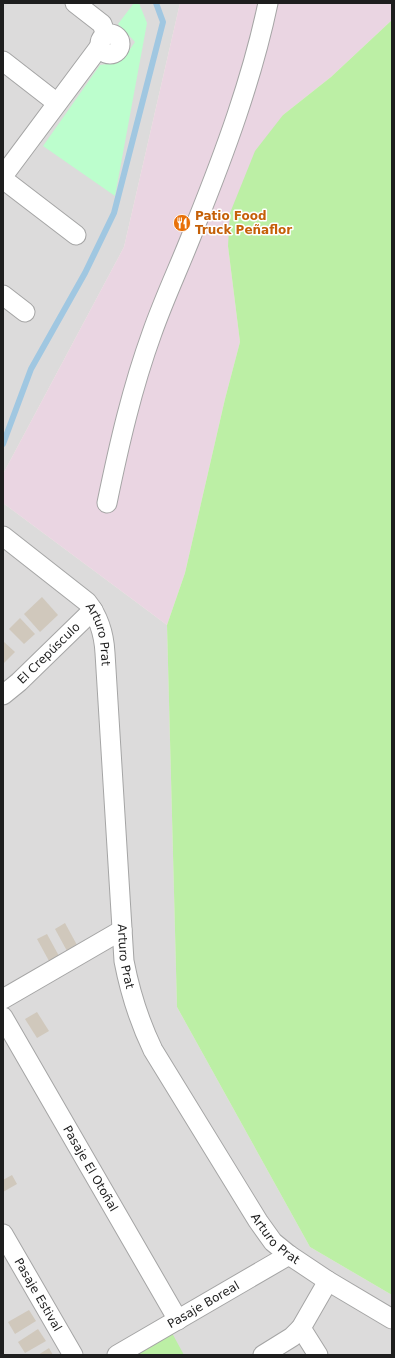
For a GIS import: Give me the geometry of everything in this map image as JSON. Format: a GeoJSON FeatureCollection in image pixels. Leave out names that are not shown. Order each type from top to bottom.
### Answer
{"type":"FeatureCollection","features":[{"type":"Feature","properties":{"kind":"street"},"geometry":{"type":"LineString","coordinates":[[75,3],[102,24],[103,40],[3,177],[76,235]]}},
{"type":"Feature","properties":{"kind":"street"},"geometry":{"type":"LineString","coordinates":[[107,503],[125,420],[137,380],[168,289],[196,225],[221,161],[254,62],[268,3]]}},
{"type":"Feature","properties":{"kind":"street"},"geometry":{"type":"LineString","coordinates":[[3,61],[57,103]]}},
{"type":"Feature","properties":{"kind":"street"},"geometry":{"type":"LineString","coordinates":[[3,295],[25,312]]}},
{"type":"Feature","properties":{"kind":"street","name":"Arturo Prat"},"geometry":{"type":"LineString","coordinates":[[5,541],[87,602],[93,610],[102,630],[105,642],[124,961],[129,984],[141,1022],[153,1050],[265,1232],[273,1242],[289,1255],[328,1281],[392,1319]]}},
{"type":"Feature","properties":{"kind":"street","name":"El Crepúsculo"},"geometry":{"type":"LineString","coordinates":[[3,695],[93,610]]}},
{"type":"Feature","properties":{"kind":"street"},"geometry":{"type":"LineString","coordinates":[[3,999],[122,930]]}},
{"type":"Feature","properties":{"kind":"street","name":"Pasaje El Otoñal"},"geometry":{"type":"LineString","coordinates":[[3,1017],[178,1320]]}},
{"type":"Feature","properties":{"kind":"street","name":"Pasaje Estival"},"geometry":{"type":"LineString","coordinates":[[3,1234],[73,1355]]}},
{"type":"Feature","properties":{"kind":"street","name":"Pasaje Boreal"},"geometry":{"type":"LineString","coordinates":[[117,1355],[289,1255]]}},
{"type":"Feature","properties":{"kind":"street"},"geometry":{"type":"LineString","coordinates":[[263,1355],[292,1337],[301,1328],[328,1281]]}},
{"type":"Feature","properties":{"kind":"street"},"geometry":{"type":"LineString","coordinates":[[301,1328],[318,1355]]}},
{"type":"Feature","properties":{"kind":"shaded area"},"geometry":{"type":"Polygon","coordinates":[[[3,3],[180,3],[124,247],[3,474],[3,3]]]}},
{"type":"Feature","properties":{"kind":"shaded area"},"geometry":{"type":"Polygon","coordinates":[[[180,3],[392,3],[392,20],[331,77],[283,115],[228,246],[240,342],[225,399],[185,573],[167,625],[3,503],[3,474],[124,247],[180,3]]]}},
{"type":"Feature","properties":{"kind":"shaded area"},"geometry":{"type":"Polygon","coordinates":[[[3,503],[167,625],[177,1007],[310,1247],[392,1295],[392,1355],[3,1355],[3,503]]]}},
{"type":"Feature","properties":{"kind":"green space"},"geometry":{"type":"Polygon","coordinates":[[[134,3],[139,3],[147,23],[115,196],[43,146],[100,65],[122,60],[135,42],[118,24],[134,3]]]}},
{"type":"Feature","properties":{"kind":"green space"},"geometry":{"type":"Polygon","coordinates":[[[392,20],[392,1295],[310,1247],[177,1007],[167,625],[185,573],[225,399],[240,342],[228,246],[230,213],[255,151],[283,115],[331,77],[392,20]]]}},
{"type":"Feature","properties":{"kind":"green space"},"geometry":{"type":"Polygon","coordinates":[[[172,1333],[184,1355],[133,1355],[172,1333]]]}},
{"type":"Feature","properties":{"kind":"building"},"geometry":{"type":"Polygon","coordinates":[[[42,597],[58,615],[40,632],[24,614],[42,597]]]}},
{"type":"Feature","properties":{"kind":"building"},"geometry":{"type":"Polygon","coordinates":[[[20,618],[35,634],[24,644],[9,629],[20,618]]]}},
{"type":"Feature","properties":{"kind":"building"},"geometry":{"type":"Polygon","coordinates":[[[3,641],[15,652],[3,664],[3,641]]]}},
{"type":"Feature","properties":{"kind":"building"},"geometry":{"type":"Polygon","coordinates":[[[65,923],[77,945],[67,951],[55,929],[65,923]]]}},
{"type":"Feature","properties":{"kind":"building"},"geometry":{"type":"Polygon","coordinates":[[[47,934],[59,956],[49,961],[37,939],[47,934]]]}},
{"type":"Feature","properties":{"kind":"building"},"geometry":{"type":"Polygon","coordinates":[[[37,1012],[49,1031],[37,1038],[25,1019],[37,1012]]]}},
{"type":"Feature","properties":{"kind":"building"},"geometry":{"type":"Polygon","coordinates":[[[12,1175],[17,1184],[3,1192],[3,1180],[12,1175]]]}},
{"type":"Feature","properties":{"kind":"building"},"geometry":{"type":"Polygon","coordinates":[[[29,1310],[36,1321],[15,1334],[8,1322],[29,1310]]]}},
{"type":"Feature","properties":{"kind":"building"},"geometry":{"type":"Polygon","coordinates":[[[38,1329],[46,1341],[25,1353],[18,1342],[38,1329]]]}},
{"type":"Feature","properties":{"kind":"building"},"geometry":{"type":"Polygon","coordinates":[[[49,1348],[53,1355],[38,1355],[49,1348]]]}},
{"type":"Feature","properties":{"kind":"waterway"},"geometry":{"type":"LineString","coordinates":[[3,444],[31,369],[85,273],[114,213],[163,22],[156,3]]}},
{"type":"Feature","properties":{"kind":"place","name":"Patio Food Truck Peñaflor"},"geometry":{"type":"Point","coordinates":[182,223]}}]}
